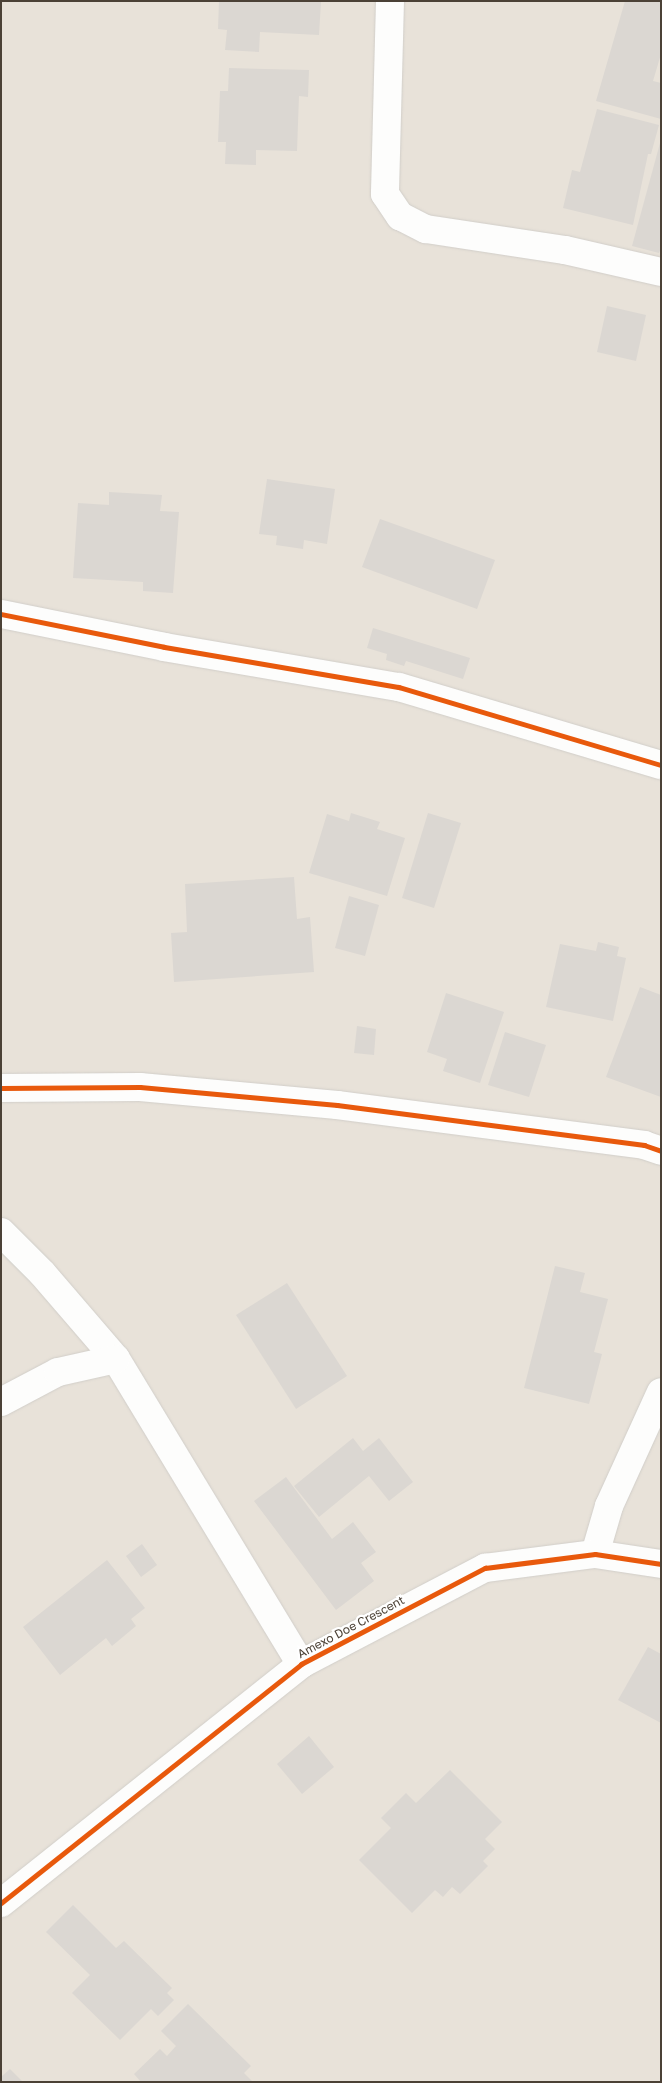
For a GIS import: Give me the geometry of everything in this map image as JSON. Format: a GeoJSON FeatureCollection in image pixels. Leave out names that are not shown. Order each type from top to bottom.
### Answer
{"type":"FeatureCollection","features":[{"type":"Feature","properties":{"kind":"street"},"geometry":{"type":"LineString","coordinates":[[390,1],[386,194],[400,216],[426,229],[565,250],[661,272]]}},
{"type":"Feature","properties":{"kind":"street"},"geometry":{"type":"LineString","coordinates":[[1,614],[164,647],[399,687],[661,765]]}},
{"type":"Feature","properties":{"kind":"street"},"geometry":{"type":"LineString","coordinates":[[1,1088],[140,1087],[337,1105],[644,1145],[661,1151]]}},
{"type":"Feature","properties":{"kind":"street"},"geometry":{"type":"LineString","coordinates":[[1,1232],[42,1272],[116,1359],[301,1664]]}},
{"type":"Feature","properties":{"kind":"street"},"geometry":{"type":"LineString","coordinates":[[1,1402],[58,1372],[116,1359]]}},
{"type":"Feature","properties":{"kind":"street"},"geometry":{"type":"LineString","coordinates":[[594,1554],[609,1506],[661,1392]]}},
{"type":"Feature","properties":{"kind":"street","name":"Amexo Doe Crescent"},"geometry":{"type":"LineString","coordinates":[[1,1903],[301,1664],[485,1568],[594,1554],[661,1564]]}},
{"type":"Feature","properties":{"kind":"shaded area"},"geometry":{"type":"Polygon","coordinates":[[[1,1],[661,1],[661,2082],[1,2082],[1,1]]]}},
{"type":"Feature","properties":{"kind":"building"},"geometry":{"type":"Polygon","coordinates":[[[219,1],[321,2],[319,35],[260,32],[259,52],[225,50],[227,30],[218,29],[219,1]]]}},
{"type":"Feature","properties":{"kind":"building"},"geometry":{"type":"Polygon","coordinates":[[[625,1],[661,1],[661,54],[653,81],[661,83],[661,119],[596,101],[625,1]]]}},
{"type":"Feature","properties":{"kind":"building"},"geometry":{"type":"Polygon","coordinates":[[[229,68],[309,70],[308,97],[299,96],[297,151],[256,150],[256,165],[225,164],[226,142],[218,142],[220,91],[228,91],[229,68]]]}},
{"type":"Feature","properties":{"kind":"building"},"geometry":{"type":"Polygon","coordinates":[[[597,109],[659,125],[651,154],[648,154],[633,225],[563,208],[572,170],[580,172],[597,109]]]}},
{"type":"Feature","properties":{"kind":"building"},"geometry":{"type":"Polygon","coordinates":[[[660,143],[661,248],[659,253],[632,246],[660,143]]]}},
{"type":"Feature","properties":{"kind":"building"},"geometry":{"type":"Polygon","coordinates":[[[607,306],[646,315],[636,361],[597,352],[607,306]]]}},
{"type":"Feature","properties":{"kind":"building"},"geometry":{"type":"Polygon","coordinates":[[[267,479],[335,489],[327,544],[304,540],[303,549],[276,545],[277,536],[259,534],[267,479]]]}},
{"type":"Feature","properties":{"kind":"building"},"geometry":{"type":"Polygon","coordinates":[[[109,492],[162,495],[160,511],[179,512],[173,593],[143,591],[143,582],[73,578],[78,503],[109,505],[109,492]]]}},
{"type":"Feature","properties":{"kind":"building"},"geometry":{"type":"Polygon","coordinates":[[[380,519],[495,560],[477,609],[362,567],[380,519]]]}},
{"type":"Feature","properties":{"kind":"building"},"geometry":{"type":"Polygon","coordinates":[[[373,628],[470,658],[463,679],[406,661],[404,666],[386,660],[387,654],[367,648],[373,628]]]}},
{"type":"Feature","properties":{"kind":"building"},"geometry":{"type":"Polygon","coordinates":[[[351,813],[380,822],[377,829],[405,838],[387,896],[309,873],[327,814],[349,821],[351,813]]]}},
{"type":"Feature","properties":{"kind":"building"},"geometry":{"type":"Polygon","coordinates":[[[428,813],[461,823],[434,908],[402,898],[428,813]]]}},
{"type":"Feature","properties":{"kind":"building"},"geometry":{"type":"Polygon","coordinates":[[[294,877],[297,919],[310,917],[314,972],[174,982],[171,933],[187,932],[185,884],[294,877]]]}},
{"type":"Feature","properties":{"kind":"building"},"geometry":{"type":"Polygon","coordinates":[[[349,896],[379,905],[365,956],[335,948],[349,896]]]}},
{"type":"Feature","properties":{"kind":"building"},"geometry":{"type":"Polygon","coordinates":[[[598,942],[619,947],[617,956],[626,958],[613,1021],[546,1007],[560,944],[596,951],[598,942]]]}},
{"type":"Feature","properties":{"kind":"building"},"geometry":{"type":"Polygon","coordinates":[[[640,987],[661,995],[661,1097],[606,1077],[640,987]]]}},
{"type":"Feature","properties":{"kind":"building"},"geometry":{"type":"Polygon","coordinates":[[[446,993],[504,1012],[480,1083],[443,1071],[447,1059],[427,1052],[446,993]]]}},
{"type":"Feature","properties":{"kind":"building"},"geometry":{"type":"Polygon","coordinates":[[[357,1026],[376,1029],[374,1055],[354,1053],[357,1026]]]}},
{"type":"Feature","properties":{"kind":"building"},"geometry":{"type":"Polygon","coordinates":[[[505,1032],[546,1045],[529,1097],[488,1085],[505,1032]]]}},
{"type":"Feature","properties":{"kind":"building"},"geometry":{"type":"Polygon","coordinates":[[[555,1266],[585,1273],[580,1292],[608,1299],[594,1352],[602,1354],[589,1404],[524,1388],[555,1266]]]}},
{"type":"Feature","properties":{"kind":"building"},"geometry":{"type":"Polygon","coordinates":[[[287,1283],[347,1376],[296,1409],[236,1315],[287,1283]]]}},
{"type":"Feature","properties":{"kind":"building"},"geometry":{"type":"Polygon","coordinates":[[[353,1438],[363,1451],[379,1438],[413,1482],[389,1501],[369,1476],[319,1517],[294,1486],[353,1438]]]}},
{"type":"Feature","properties":{"kind":"building"},"geometry":{"type":"Polygon","coordinates":[[[286,1477],[332,1539],[353,1522],[376,1552],[361,1563],[374,1581],[336,1610],[254,1501],[286,1477]]]}},
{"type":"Feature","properties":{"kind":"building"},"geometry":{"type":"Polygon","coordinates":[[[142,1544],[157,1565],[141,1577],[126,1556],[142,1544]]]}},
{"type":"Feature","properties":{"kind":"building"},"geometry":{"type":"Polygon","coordinates":[[[107,1560],[145,1608],[131,1619],[136,1626],[112,1646],[106,1638],[60,1675],[23,1627],[107,1560]]]}},
{"type":"Feature","properties":{"kind":"building"},"geometry":{"type":"Polygon","coordinates":[[[648,1647],[661,1654],[661,1723],[618,1700],[648,1647]]]}},
{"type":"Feature","properties":{"kind":"building"},"geometry":{"type":"Polygon","coordinates":[[[309,1736],[334,1767],[302,1794],[277,1764],[309,1736]]]}},
{"type":"Feature","properties":{"kind":"building"},"geometry":{"type":"Polygon","coordinates":[[[450,1770],[502,1822],[485,1839],[495,1849],[483,1861],[488,1866],[460,1894],[452,1887],[443,1897],[435,1890],[412,1913],[359,1860],[391,1828],[381,1818],[406,1793],[416,1803],[450,1770]]]}},
{"type":"Feature","properties":{"kind":"building"},"geometry":{"type":"Polygon","coordinates":[[[73,1905],[116,1948],[124,1941],[172,1988],[167,1993],[174,2000],[158,2016],[151,2009],[120,2040],[72,1993],[90,1975],[46,1932],[73,1905]]]}},
{"type":"Feature","properties":{"kind":"building"},"geometry":{"type":"Polygon","coordinates":[[[188,2004],[251,2066],[244,2073],[253,2082],[141,2082],[134,2074],[160,2049],[167,2056],[176,2046],[161,2031],[188,2004]]]}},
{"type":"Feature","properties":{"kind":"building"},"geometry":{"type":"Polygon","coordinates":[[[10,2069],[23,2082],[1,2082],[1,2077],[10,2069]]]}},
{"type":"Feature","properties":{"kind":"cycle path"},"geometry":{"type":"LineString","coordinates":[[1,614],[164,647],[399,687],[661,765]]}},
{"type":"Feature","properties":{"kind":"cycle path"},"geometry":{"type":"LineString","coordinates":[[1,1088],[140,1087],[337,1105],[644,1145],[661,1151]]}},
{"type":"Feature","properties":{"kind":"cycle path"},"geometry":{"type":"LineString","coordinates":[[1,1903],[301,1664],[485,1568],[595,1554],[661,1564]]}}]}
